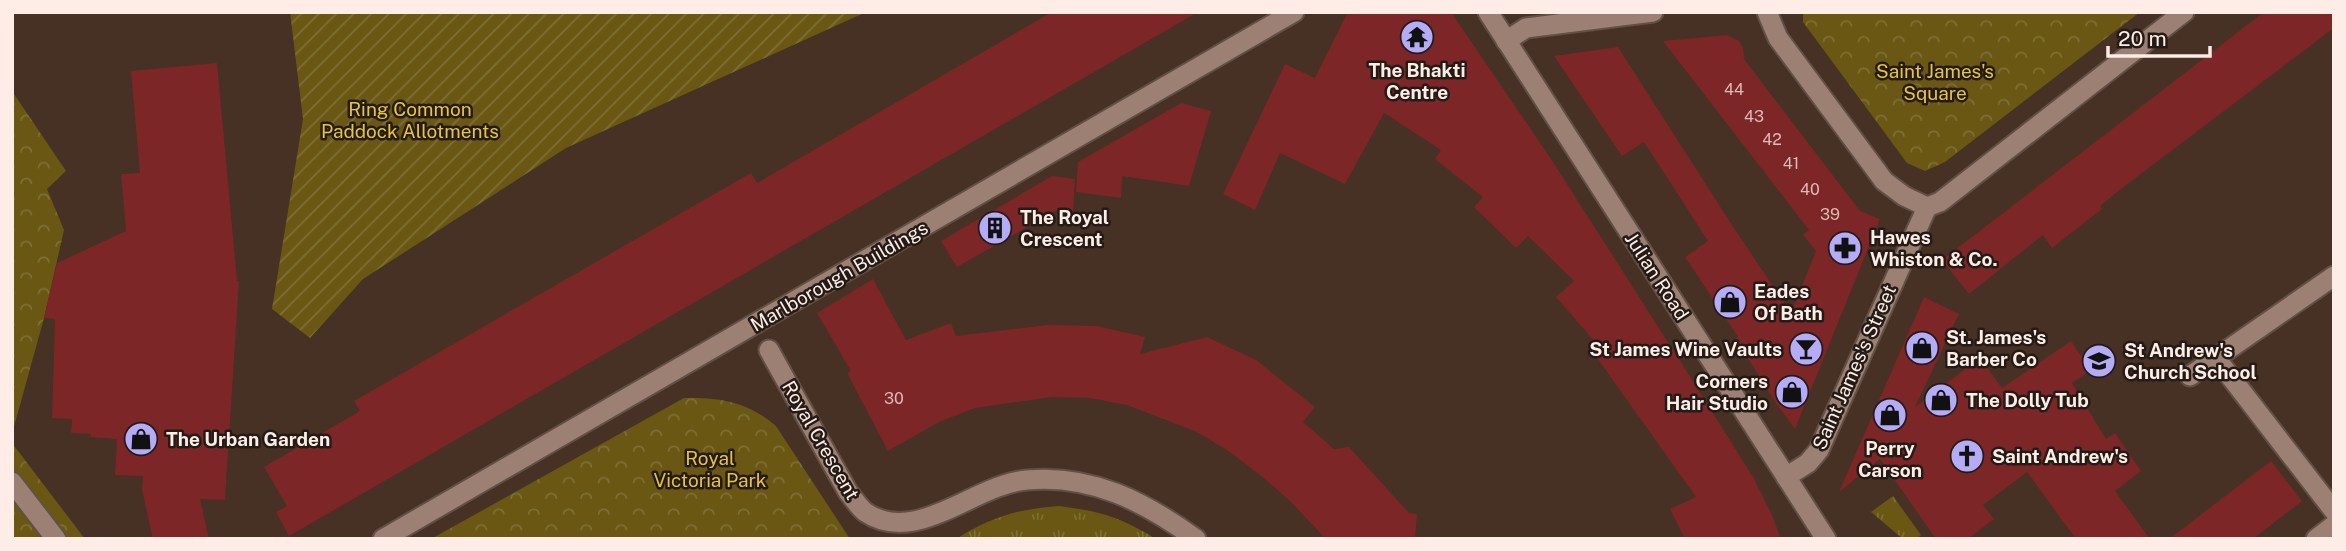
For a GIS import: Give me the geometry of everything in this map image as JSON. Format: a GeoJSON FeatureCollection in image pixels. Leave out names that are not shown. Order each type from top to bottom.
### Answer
{"type":"FeatureCollection","features":[{"type":"Feature","properties":{"kind":"street","name":"Marlborough Buildings"},"geometry":{"type":"LineString","coordinates":[[383,539],[1294,12]]}},
{"type":"Feature","properties":{"kind":"street","name":"Julian Road"},"geometry":{"type":"LineString","coordinates":[[1488,12],[1826,539]]}},
{"type":"Feature","properties":{"kind":"street"},"geometry":{"type":"LineString","coordinates":[[1506,41],[1526,28],[1653,12]]}},
{"type":"Feature","properties":{"kind":"street"},"geometry":{"type":"LineString","coordinates":[[1767,12],[1778,38],[1884,181],[1904,196],[1927,207],[1940,202],[2184,12]]}},
{"type":"Feature","properties":{"kind":"street","name":"Saint James's Street"},"geometry":{"type":"LineString","coordinates":[[1786,477],[1808,463],[1819,450],[1927,207]]}},
{"type":"Feature","properties":{"kind":"street"},"geometry":{"type":"LineString","coordinates":[[2190,376],[2334,276]]}},
{"type":"Feature","properties":{"kind":"street","name":"Royal Crescent"},"geometry":{"type":"LineString","coordinates":[[769,350],[848,492],[864,511],[883,520],[902,524],[921,521],[989,489],[1025,480],[1065,479],[1113,490],[1155,510],[1196,539]]}},
{"type":"Feature","properties":{"kind":"street"},"geometry":{"type":"LineString","coordinates":[[2216,358],[2334,511]]}},
{"type":"Feature","properties":{"kind":"street"},"geometry":{"type":"LineString","coordinates":[[12,482],[57,539]]}},
{"type":"Feature","properties":{"kind":"street"},"geometry":{"type":"LineString","coordinates":[[2316,539],[2334,525]]}},
{"type":"Feature","properties":{"kind":"green space","name":"Ring Common Paddock Allotments"},"geometry":{"type":"Polygon","coordinates":[[[290,12],[866,12],[566,148],[363,279],[310,338],[272,309],[303,119],[290,12]]]}},
{"type":"Feature","properties":{"kind":"green space","name":"Saint James's Square"},"geometry":{"type":"Polygon","coordinates":[[[1803,12],[2140,12],[1945,162],[1925,171],[1907,163],[1803,22],[1803,12]]]}},
{"type":"Feature","properties":{"kind":"green space"},"geometry":{"type":"Polygon","coordinates":[[[12,91],[66,171],[47,189],[64,230],[44,318],[12,434],[12,91]]]}},
{"type":"Feature","properties":{"kind":"green space","name":"Royal Victoria Park"},"geometry":{"type":"Polygon","coordinates":[[[684,398],[722,400],[744,406],[776,426],[850,539],[431,539],[684,398]]]}},
{"type":"Feature","properties":{"kind":"green space"},"geometry":{"type":"Polygon","coordinates":[[[12,443],[85,539],[12,539],[12,443]]]}},
{"type":"Feature","properties":{"kind":"green space"},"geometry":{"type":"Polygon","coordinates":[[[1893,496],[1921,535],[1917,539],[1903,539],[1871,512],[1893,496]]]}},
{"type":"Feature","properties":{"kind":"green space"},"geometry":{"type":"Polygon","coordinates":[[[1059,506],[1109,516],[1156,539],[956,539],[1005,515],[1059,506]]]}},
{"type":"Feature","properties":{"kind":"building"},"geometry":{"type":"Polygon","coordinates":[[[1052,12],[1198,12],[289,536],[276,512],[287,506],[264,467],[360,411],[354,401],[751,173],[757,183],[1052,12]]]}},
{"type":"Feature","properties":{"kind":"building"},"geometry":{"type":"Polygon","coordinates":[[[1348,12],[1451,12],[1553,162],[1753,477],[1781,539],[1685,539],[1670,509],[1696,497],[1595,355],[1602,350],[1556,297],[1574,281],[1528,236],[1516,248],[1474,207],[1483,197],[1435,159],[1441,150],[1384,113],[1345,184],[1280,153],[1255,210],[1223,194],[1285,64],[1315,78],[1348,12]]]}},
{"type":"Feature","properties":{"kind":"building"},"geometry":{"type":"Polygon","coordinates":[[[2264,12],[2334,12],[2334,28],[2126,185],[2100,206],[2102,209],[2052,248],[2043,235],[1969,294],[1942,260],[2264,12]]]}},
{"type":"Feature","properties":{"kind":"building"},"geometry":{"type":"Polygon","coordinates":[[[1727,35],[1739,41],[1744,59],[1860,211],[1880,219],[1795,429],[1775,402],[1736,339],[1738,337],[1685,257],[1708,241],[1644,142],[1622,156],[1554,56],[1618,47],[1791,313],[1816,251],[1803,235],[1809,230],[1663,41],[1727,35]]]}},
{"type":"Feature","properties":{"kind":"building"},"geometry":{"type":"Polygon","coordinates":[[[217,63],[239,281],[225,500],[200,499],[209,539],[153,539],[142,490],[143,476],[115,475],[117,439],[71,433],[72,419],[52,418],[55,319],[44,318],[57,263],[126,231],[121,174],[140,173],[131,71],[217,63]]]}},
{"type":"Feature","properties":{"kind":"building"},"geometry":{"type":"Polygon","coordinates":[[[1181,103],[1211,111],[1189,186],[1122,176],[1121,198],[1076,192],[1078,162],[1181,103]]]}},
{"type":"Feature","properties":{"kind":"building","name":"The Royal Crescent"},"geometry":{"type":"Polygon","coordinates":[[[1052,176],[1075,179],[1073,211],[1057,210],[957,267],[941,241],[1052,176]]]}},
{"type":"Feature","properties":{"kind":"building"},"geometry":{"type":"Polygon","coordinates":[[[873,279],[906,340],[951,323],[956,336],[1048,325],[1097,326],[1145,337],[1140,354],[1207,337],[1256,360],[1315,407],[1303,422],[1334,449],[1349,447],[1409,513],[1417,514],[1415,539],[1326,539],[1289,500],[1260,475],[1197,432],[1127,405],[1090,398],[1052,397],[975,408],[939,422],[888,451],[847,373],[851,371],[817,313],[873,279]]]}},
{"type":"Feature","properties":{"kind":"building"},"geometry":{"type":"Polygon","coordinates":[[[1924,297],[1959,314],[1915,407],[1980,358],[2002,388],[2071,341],[2091,370],[2072,383],[2106,439],[2115,433],[2141,471],[2115,491],[2150,539],[2076,539],[2027,472],[1983,505],[1994,519],[1968,539],[1936,539],[1880,459],[1839,492],[1924,297]]]}},
{"type":"Feature","properties":{"kind":"building"},"geometry":{"type":"Polygon","coordinates":[[[2271,461],[2302,501],[2253,539],[2169,539],[2271,461]]]}},
{"type":"Feature","properties":{"kind":"place","name":"The Bhakti Centre"},"geometry":{"type":"Point","coordinates":[1417,37]}},
{"type":"Feature","properties":{"kind":"place","name":"The Royal Crescent"},"geometry":{"type":"Point","coordinates":[995,228]}},
{"type":"Feature","properties":{"kind":"place","name":"Hawes Whiston & Co."},"geometry":{"type":"Point","coordinates":[1845,248]}},
{"type":"Feature","properties":{"kind":"place","name":"Eades Of Bath"},"geometry":{"type":"Point","coordinates":[1730,302]}},
{"type":"Feature","properties":{"kind":"place","name":"St. James's Barber Co"},"geometry":{"type":"Point","coordinates":[1922,348]}},
{"type":"Feature","properties":{"kind":"place","name":"St James Wine Vaults"},"geometry":{"type":"Point","coordinates":[1806,349]}},
{"type":"Feature","properties":{"kind":"place","name":"St Andrew's Church School"},"geometry":{"type":"Point","coordinates":[2099,361]}},
{"type":"Feature","properties":{"kind":"place","name":"Corners Hair Studio"},"geometry":{"type":"Point","coordinates":[1792,392]}},
{"type":"Feature","properties":{"kind":"place","name":"The Dolly Tub"},"geometry":{"type":"Point","coordinates":[1941,400]}},
{"type":"Feature","properties":{"kind":"place","name":"Perry Carson"},"geometry":{"type":"Point","coordinates":[1890,415]}},
{"type":"Feature","properties":{"kind":"place","name":"The Urban Garden"},"geometry":{"type":"Point","coordinates":[141,439]}},
{"type":"Feature","properties":{"kind":"place","name":"Saint Andrew's"},"geometry":{"type":"Point","coordinates":[1967,456]}}]}
